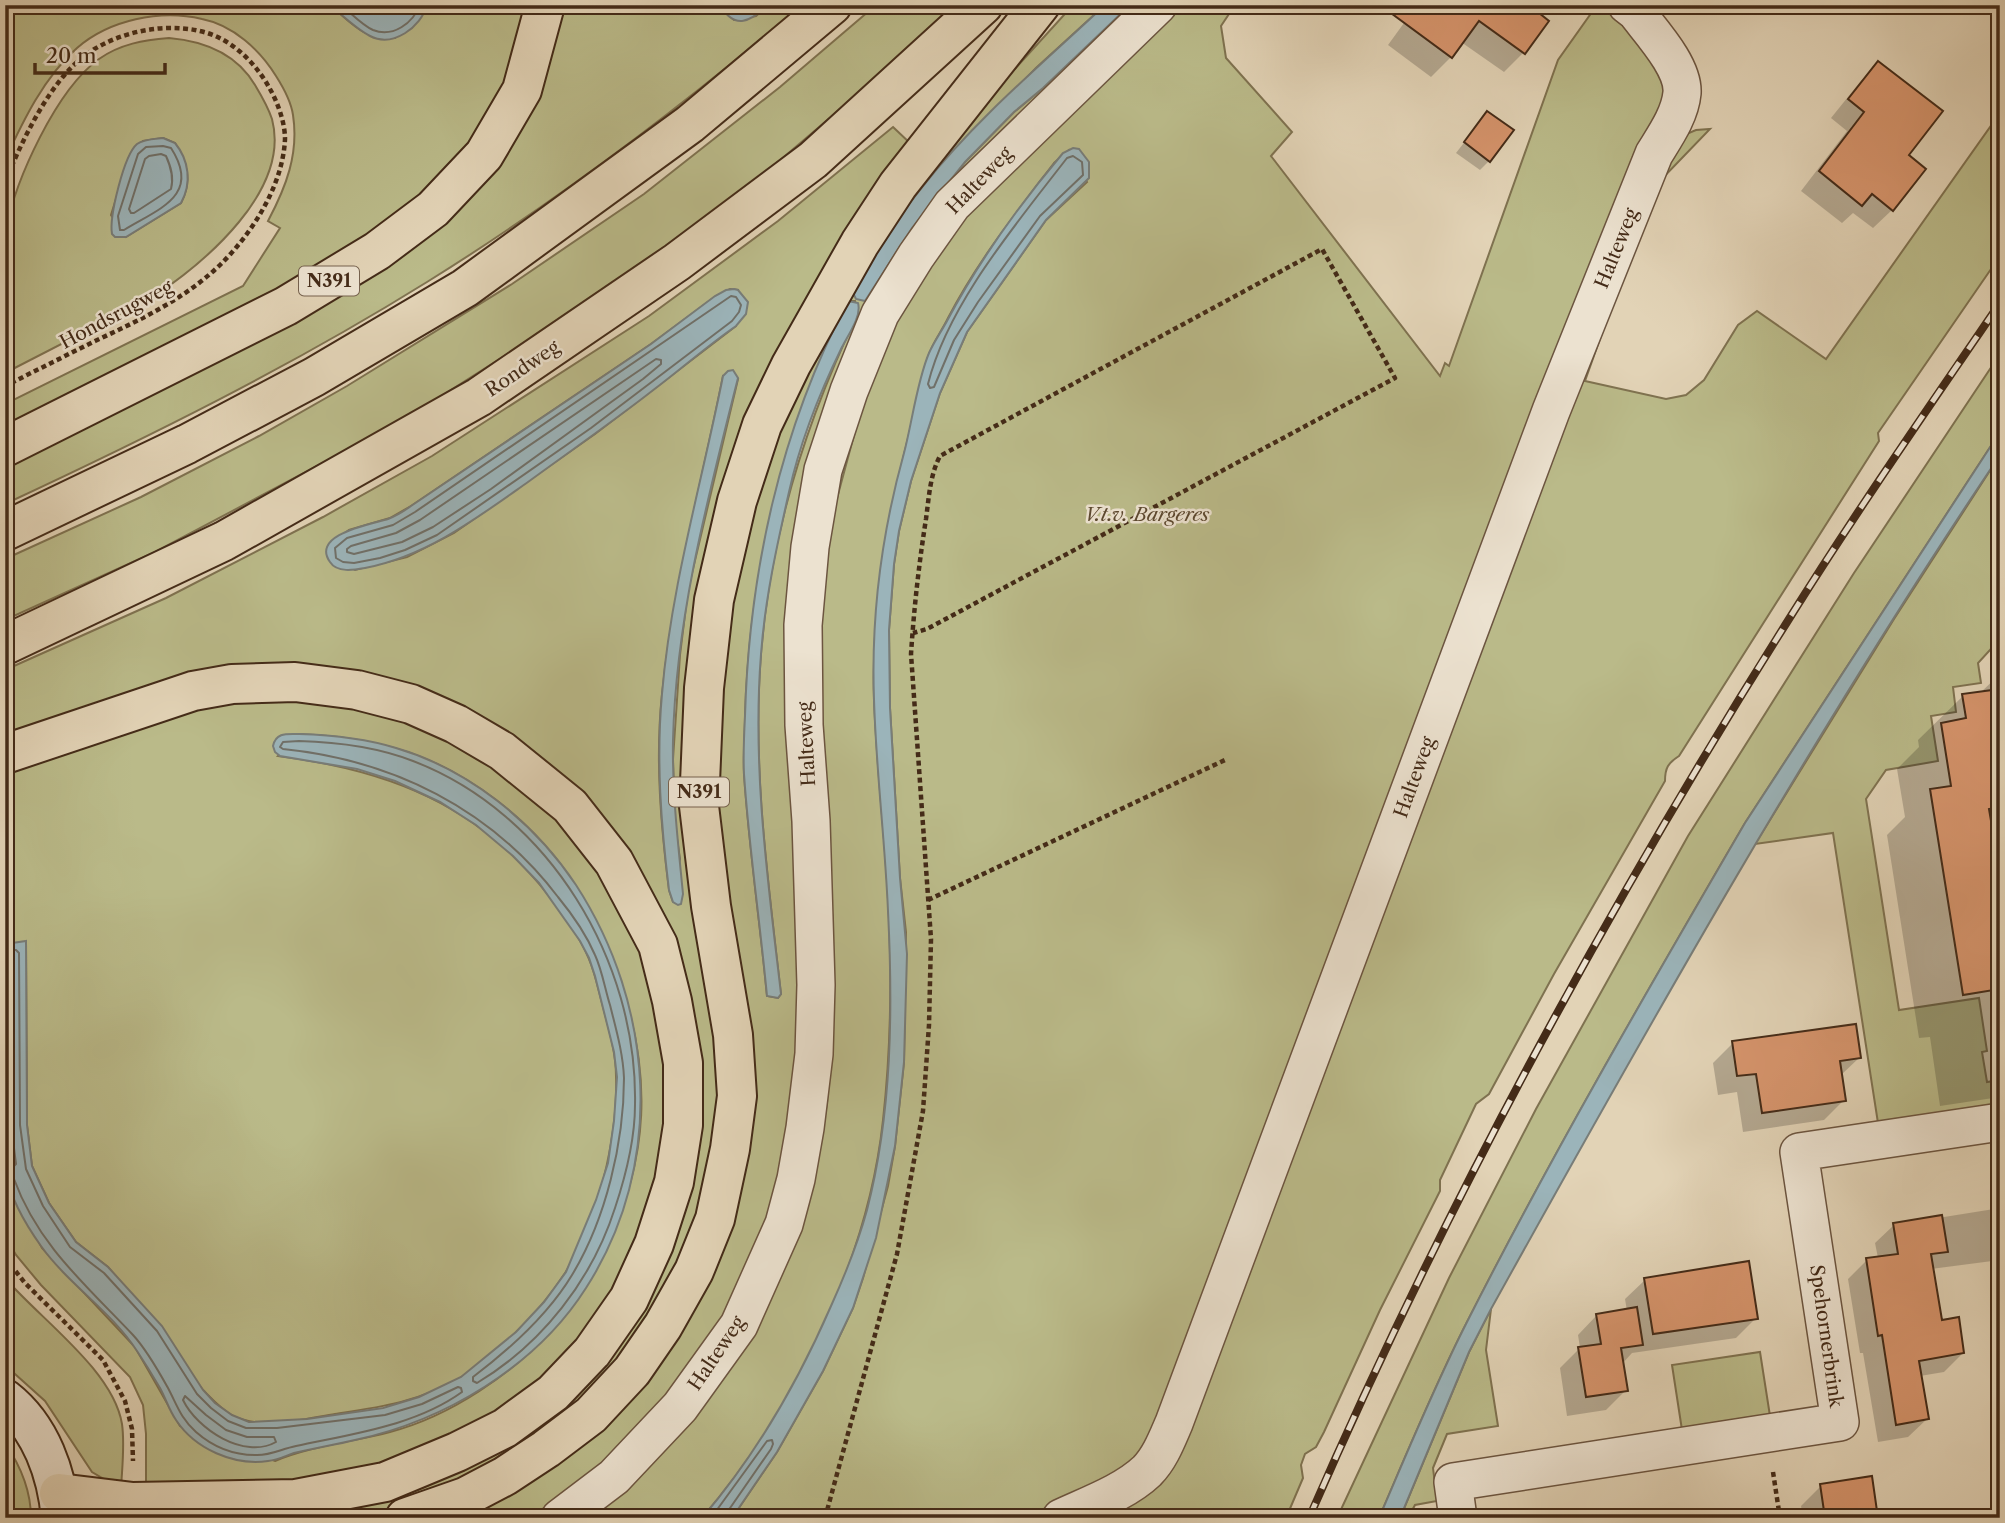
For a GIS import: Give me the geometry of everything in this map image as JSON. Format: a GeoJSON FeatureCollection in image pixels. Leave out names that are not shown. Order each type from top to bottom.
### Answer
{"type":"FeatureCollection","features":[{"type":"Feature","properties":{"kind":"main road","name":"N391"},"geometry":{"type":"LineString","coordinates":[[5,447],[286,306],[377,251],[433,209],[484,155],[522,90],[545,5]]}},
{"type":"Feature","properties":{"kind":"main road"},"geometry":{"type":"LineString","coordinates":[[5,531],[187,444],[314,377],[465,288],[690,124],[832,5]]}},
{"type":"Feature","properties":{"kind":"main road","name":"Rondweg"},"geometry":{"type":"LineString","coordinates":[[5,645],[224,541],[479,397],[677,262],[813,160],[983,5]]}},
{"type":"Feature","properties":{"kind":"main road","name":"N391"},"geometry":{"type":"LineString","coordinates":[[405,1518],[464,1497],[505,1476],[591,1415],[632,1371],[663,1326],[694,1270],[715,1219],[730,1149],[737,1096],[733,1035],[711,906],[699,806],[704,688],[714,600],[737,501],[762,425],[791,365],[860,243],[898,185],[1040,5]]}},
{"type":"Feature","properties":{"kind":"main road"},"geometry":{"type":"LineString","coordinates":[[5,754],[193,691],[232,684],[295,682],[357,690],[411,704],[456,724],[502,751],[570,806],[614,862],[658,945],[673,1001],[683,1063],[683,1125],[674,1182],[654,1244],[629,1299],[592,1352],[553,1393],[505,1428],[457,1452],[385,1482],[296,1499],[60,1505],[44,1448],[17,1408],[5,1399]]}},
{"type":"Feature","properties":{"kind":"street","name":"Halteweg"},"geometry":{"type":"LineString","coordinates":[[560,1518],[614,1477],[680,1407],[739,1325],[784,1224],[796,1179],[814,1054],[816,985],[811,821],[804,725],[803,625],[810,547],[823,470],[849,391],[880,314],[952,205],[1158,5]]}},
{"type":"Feature","properties":{"kind":"street","name":"Halteweg"},"geometry":{"type":"LineString","coordinates":[[1061,1518],[1105,1497],[1147,1471],[1161,1452],[1170,1433],[1551,411],[1654,154],[1672,125],[1682,93],[1677,68],[1628,5]]}},
{"type":"Feature","properties":{"kind":"street","name":"Spehornerbrink"},"geometry":{"type":"LineString","coordinates":[[1458,1518],[1453,1482],[1839,1422],[1799,1152],[2000,1122]]}},
{"type":"Feature","properties":{"kind":"path","name":"Hondsrugweg"},"geometry":{"type":"LineString","coordinates":[[5,182],[25,138],[52,90],[86,54],[124,35],[162,28],[214,35],[259,69],[274,97],[285,137],[276,181],[262,209],[221,264],[189,291],[144,318],[5,386]]}},
{"type":"Feature","properties":{"kind":"path"},"geometry":{"type":"LineString","coordinates":[[825,1518],[897,1254],[923,1111],[931,939],[911,653],[913,633],[929,495],[933,468],[940,456],[1322,250],[1395,378],[927,629],[913,633]]}},
{"type":"Feature","properties":{"kind":"path"},"geometry":{"type":"LineString","coordinates":[[928,900],[1225,760]]}},
{"type":"Feature","properties":{"kind":"path"},"geometry":{"type":"LineString","coordinates":[[5,1258],[25,1283],[103,1360],[125,1401],[132,1429],[133,1503]]}},
{"type":"Feature","properties":{"kind":"green space"},"geometry":{"type":"Polygon","coordinates":[[[5,5],[330,5],[367,33],[395,38],[427,5],[532,5],[514,76],[448,178],[344,259],[5,435],[5,404],[243,286],[280,228],[268,221],[290,170],[294,129],[293,115],[286,94],[269,66],[245,40],[224,27],[202,19],[152,16],[104,30],[77,48],[44,86],[5,160],[5,5]]]}},
{"type":"Feature","properties":{"kind":"green space"},"geometry":{"type":"Polygon","coordinates":[[[561,5],[720,5],[734,20],[756,16],[768,5],[802,5],[712,79],[573,185],[427,282],[324,343],[219,399],[5,504],[5,461],[408,249],[561,5]]]}},
{"type":"Feature","properties":{"kind":"green space"},"geometry":{"type":"Polygon","coordinates":[[[876,5],[958,5],[918,43],[758,179],[634,269],[514,350],[432,402],[336,456],[155,552],[5,620],[5,559],[141,497],[259,436],[347,386],[512,284],[644,194],[780,87],[876,5]]]}},
{"type":"Feature","properties":{"kind":"green space"},"geometry":{"type":"Polygon","coordinates":[[[1073,5],[1105,5],[1036,68],[924,185],[894,225],[865,301],[912,228],[965,162],[1014,112],[1130,5],[1137,5],[988,146],[825,414],[796,1098],[769,1219],[734,1300],[676,1390],[598,1469],[553,1503],[526,1518],[449,1518],[543,1469],[732,1216],[715,732],[739,552],[779,424],[849,285],[963,126],[1073,5]],[[855,301],[848,302],[825,352],[788,452],[763,554],[748,660],[744,774],[767,996],[778,998],[781,994],[760,781],[758,739],[761,654],[773,565],[793,479],[822,395],[858,313],[855,301]]]}},
{"type":"Feature","properties":{"kind":"green space","name":"V.t.v. Bargeres"},"geometry":{"type":"Polygon","coordinates":[[[1181,5],[1235,5],[1221,26],[1226,58],[1292,132],[1271,156],[1440,376],[1445,363],[1449,366],[1558,60],[1597,5],[1609,5],[1654,52],[1668,96],[1149,1456],[1054,1518],[732,1518],[777,1452],[823,1371],[853,1308],[888,1186],[895,1146],[904,1062],[906,932],[900,878],[890,708],[889,630],[894,564],[911,481],[940,393],[967,332],[1046,220],[1087,182],[1069,150],[1054,163],[998,238],[971,277],[932,347],[920,385],[894,499],[878,599],[874,666],[876,738],[889,919],[889,1053],[875,1173],[843,1280],[796,1382],[736,1476],[702,1518],[582,1518],[688,1422],[721,1381],[755,1324],[815,1176],[827,1103],[833,923],[823,818],[820,614],[825,543],[864,398],[897,318],[957,226],[1007,171],[1181,5]]]}},
{"type":"Feature","properties":{"kind":"green space"},"geometry":{"type":"Polygon","coordinates":[[[169,38],[207,46],[229,57],[247,74],[272,119],[274,146],[269,172],[256,198],[239,222],[218,245],[174,283],[153,297],[5,373],[5,235],[28,161],[53,113],[83,73],[115,50],[169,38]],[[163,138],[143,141],[129,157],[111,215],[126,237],[181,203],[188,179],[183,158],[175,143],[163,138]]]}},
{"type":"Feature","properties":{"kind":"green space"},"geometry":{"type":"Polygon","coordinates":[[[2000,113],[2000,256],[1878,433],[1879,441],[1679,756],[1668,766],[1665,781],[1554,974],[1489,1094],[1476,1104],[1440,1180],[1440,1191],[1380,1310],[1324,1432],[1316,1447],[1305,1454],[1301,1465],[1303,1478],[1286,1518],[1077,1518],[1130,1493],[1645,193],[1684,135],[1696,130],[1710,129],[1654,187],[1585,381],[1666,399],[1686,395],[1704,380],[1738,325],[1757,311],[1826,359],[2000,113]]]}},
{"type":"Feature","properties":{"kind":"green space"},"geometry":{"type":"Polygon","coordinates":[[[893,127],[912,145],[705,592],[724,1058],[698,1234],[622,1364],[524,1450],[415,1503],[356,1518],[146,1518],[253,1514],[563,1402],[700,1101],[598,815],[345,675],[5,745],[5,670],[166,598],[323,517],[432,456],[649,316],[778,221],[893,127]],[[730,289],[411,506],[390,518],[349,530],[328,546],[327,553],[355,570],[407,557],[454,533],[595,434],[736,326],[738,290],[730,289]],[[723,376],[673,614],[662,694],[660,793],[669,890],[673,902],[680,859],[675,825],[673,759],[680,655],[688,590],[738,379],[723,376]]]}},
{"type":"Feature","properties":{"kind":"green space"},"geometry":{"type":"Polygon","coordinates":[[[2000,354],[2000,432],[1745,823],[1637,1009],[1532,1197],[1466,1324],[1379,1518],[1337,1518],[1449,1278],[1536,1109],[1688,836],[1854,573],[2000,354]]]}},
{"type":"Feature","properties":{"kind":"green space"},"geometry":{"type":"Polygon","coordinates":[[[2000,455],[2000,548],[1993,555],[1991,563],[2000,580],[2000,639],[1978,663],[1981,683],[1953,687],[1956,712],[1931,716],[1938,761],[1886,770],[1866,799],[1899,1010],[1979,998],[1987,1051],[1982,1052],[1987,1082],[2000,1080],[2000,1104],[1878,1123],[1833,833],[1755,844],[1894,619],[2000,455]]]}},
{"type":"Feature","properties":{"kind":"green space"},"geometry":{"type":"Polygon","coordinates":[[[276,697],[304,698],[412,722],[488,758],[565,822],[639,934],[671,1084],[652,1206],[616,1290],[568,1355],[499,1414],[362,1475],[146,1491],[143,1405],[130,1377],[41,1285],[16,1255],[5,1236],[5,1170],[10,1188],[42,1248],[135,1347],[180,1426],[275,1461],[413,1425],[458,1404],[500,1377],[519,1361],[563,1318],[589,1280],[620,1214],[638,1148],[641,1083],[630,1015],[620,980],[593,915],[556,859],[509,811],[482,790],[433,762],[377,744],[299,734],[278,756],[319,762],[394,782],[462,815],[522,864],[549,896],[581,943],[598,986],[613,1048],[616,1100],[604,1178],[577,1253],[536,1312],[501,1346],[460,1378],[429,1393],[399,1402],[297,1421],[270,1423],[244,1420],[233,1416],[217,1404],[203,1390],[108,1267],[76,1242],[49,1203],[32,1166],[27,1125],[26,942],[5,944],[5,772],[123,728],[207,707],[276,697]]]}},
{"type":"Feature","properties":{"kind":"green space"},"geometry":{"type":"Polygon","coordinates":[[[5,1278],[90,1365],[116,1404],[123,1432],[121,1489],[92,1472],[45,1401],[5,1365],[5,1278]]]}},
{"type":"Feature","properties":{"kind":"green space"},"geometry":{"type":"Polygon","coordinates":[[[1491,1309],[1486,1350],[1498,1426],[1447,1434],[1433,1468],[1437,1501],[1415,1505],[1408,1518],[1400,1518],[1469,1352],[1491,1309]]]}},
{"type":"Feature","properties":{"kind":"green space"},"geometry":{"type":"Polygon","coordinates":[[[1760,1352],[1770,1416],[1682,1430],[1672,1365],[1760,1352]]]}},
{"type":"Feature","properties":{"kind":"green space"},"geometry":{"type":"Polygon","coordinates":[[[5,1443],[24,1479],[31,1518],[5,1518],[5,1443]]]}},
{"type":"Feature","properties":{"kind":"water"},"geometry":{"type":"Polygon","coordinates":[[[330,5],[427,5],[419,21],[405,33],[379,39],[354,26],[330,5]]]}},
{"type":"Feature","properties":{"kind":"water"},"geometry":{"type":"Polygon","coordinates":[[[720,5],[768,5],[749,19],[737,21],[720,5]]]}},
{"type":"Feature","properties":{"kind":"water"},"geometry":{"type":"Polygon","coordinates":[[[1105,5],[1130,5],[1014,112],[965,162],[912,228],[865,301],[856,299],[853,293],[886,238],[943,161],[1011,92],[1105,5]]]}},
{"type":"Feature","properties":{"kind":"water"},"geometry":{"type":"Polygon","coordinates":[[[163,138],[175,143],[186,164],[187,188],[181,203],[126,237],[115,237],[112,234],[113,214],[127,160],[137,144],[163,138]]]}},
{"type":"Feature","properties":{"kind":"water"},"geometry":{"type":"Polygon","coordinates":[[[1073,148],[1079,149],[1089,162],[1089,178],[1046,220],[967,332],[940,393],[911,481],[899,531],[889,630],[890,708],[907,954],[904,1062],[895,1146],[876,1238],[853,1308],[823,1371],[777,1452],[732,1518],[702,1518],[758,1443],[805,1362],[860,1235],[875,1173],[882,1136],[889,1061],[890,948],[875,726],[874,637],[884,544],[921,376],[933,345],[986,255],[1015,213],[1063,153],[1073,148]]]}},
{"type":"Feature","properties":{"kind":"water"},"geometry":{"type":"Polygon","coordinates":[[[734,289],[748,302],[746,314],[736,326],[490,509],[430,545],[388,562],[346,570],[337,568],[330,562],[326,552],[336,537],[403,512],[651,344],[715,296],[734,289]]]}},
{"type":"Feature","properties":{"kind":"water"},"geometry":{"type":"Polygon","coordinates":[[[848,301],[858,303],[858,314],[818,399],[799,455],[776,552],[763,633],[758,739],[767,867],[781,994],[778,998],[767,996],[744,774],[748,662],[753,609],[772,503],[787,451],[824,350],[848,301]]]}},
{"type":"Feature","properties":{"kind":"water"},"geometry":{"type":"Polygon","coordinates":[[[733,370],[738,378],[695,558],[675,694],[673,779],[683,894],[681,904],[678,905],[673,902],[669,890],[659,768],[666,654],[688,534],[723,376],[733,370]]]}},
{"type":"Feature","properties":{"kind":"water"},"geometry":{"type":"Polygon","coordinates":[[[2000,432],[2000,455],[1865,664],[1736,876],[1491,1309],[1469,1352],[1400,1518],[1379,1518],[1466,1324],[1532,1197],[1637,1009],[1745,823],[2000,432]]]}},
{"type":"Feature","properties":{"kind":"water"},"geometry":{"type":"Polygon","coordinates":[[[286,734],[323,735],[384,745],[423,757],[449,769],[474,784],[520,820],[559,862],[576,885],[602,932],[622,981],[635,1033],[640,1085],[639,1138],[629,1190],[612,1240],[586,1288],[541,1342],[514,1366],[454,1404],[388,1431],[275,1460],[242,1461],[204,1447],[184,1430],[127,1337],[52,1260],[35,1238],[11,1193],[4,1157],[5,944],[26,941],[27,1125],[32,1166],[49,1203],[76,1242],[108,1267],[162,1326],[203,1390],[232,1415],[249,1422],[307,1419],[383,1408],[419,1397],[461,1377],[516,1332],[544,1302],[566,1272],[596,1200],[608,1163],[614,1121],[617,1077],[614,1052],[595,976],[580,941],[539,883],[513,856],[476,825],[440,802],[395,781],[357,769],[280,756],[273,746],[279,736],[286,734]]]}},
{"type":"Feature","properties":{"kind":"building"},"geometry":{"type":"Polygon","coordinates":[[[1380,5],[1529,5],[1549,21],[1525,54],[1479,21],[1452,58],[1380,5]]]}},
{"type":"Feature","properties":{"kind":"building"},"geometry":{"type":"Polygon","coordinates":[[[1878,61],[1943,111],[1909,155],[1926,169],[1893,211],[1872,194],[1862,206],[1819,171],[1864,112],[1848,99],[1878,61]]]}},
{"type":"Feature","properties":{"kind":"building"},"geometry":{"type":"Polygon","coordinates":[[[1487,111],[1514,130],[1490,162],[1464,142],[1487,111]]]}},
{"type":"Feature","properties":{"kind":"building"},"geometry":{"type":"Polygon","coordinates":[[[2000,689],[2000,807],[1989,809],[2000,874],[2000,989],[1963,995],[1930,789],[1951,786],[1941,723],[1966,718],[1962,694],[2000,689]]]}},
{"type":"Feature","properties":{"kind":"building"},"geometry":{"type":"Polygon","coordinates":[[[1856,1024],[1861,1058],[1840,1061],[1846,1101],[1762,1113],[1756,1074],[1737,1076],[1732,1041],[1856,1024]]]}},
{"type":"Feature","properties":{"kind":"building"},"geometry":{"type":"Polygon","coordinates":[[[1942,1215],[1948,1252],[1931,1254],[1942,1320],[1959,1317],[1964,1353],[1919,1361],[1929,1419],[1896,1425],[1882,1335],[1878,1336],[1866,1258],[1898,1254],[1893,1223],[1942,1215]]]}},
{"type":"Feature","properties":{"kind":"building"},"geometry":{"type":"Polygon","coordinates":[[[1749,1261],[1758,1319],[1653,1334],[1644,1278],[1749,1261]]]}},
{"type":"Feature","properties":{"kind":"building"},"geometry":{"type":"Polygon","coordinates":[[[1637,1307],[1643,1345],[1621,1348],[1628,1391],[1586,1397],[1578,1347],[1601,1344],[1596,1314],[1637,1307]]]}},
{"type":"Feature","properties":{"kind":"building"},"geometry":{"type":"Polygon","coordinates":[[[1872,1476],[1878,1518],[1825,1518],[1820,1484],[1872,1476]]]}},
{"type":"Feature","properties":{"kind":"railway"},"geometry":{"type":"LineString","coordinates":[[1309,1518],[1416,1286],[1473,1172],[1593,947],[1722,727],[1789,619],[2000,303]]}}]}
